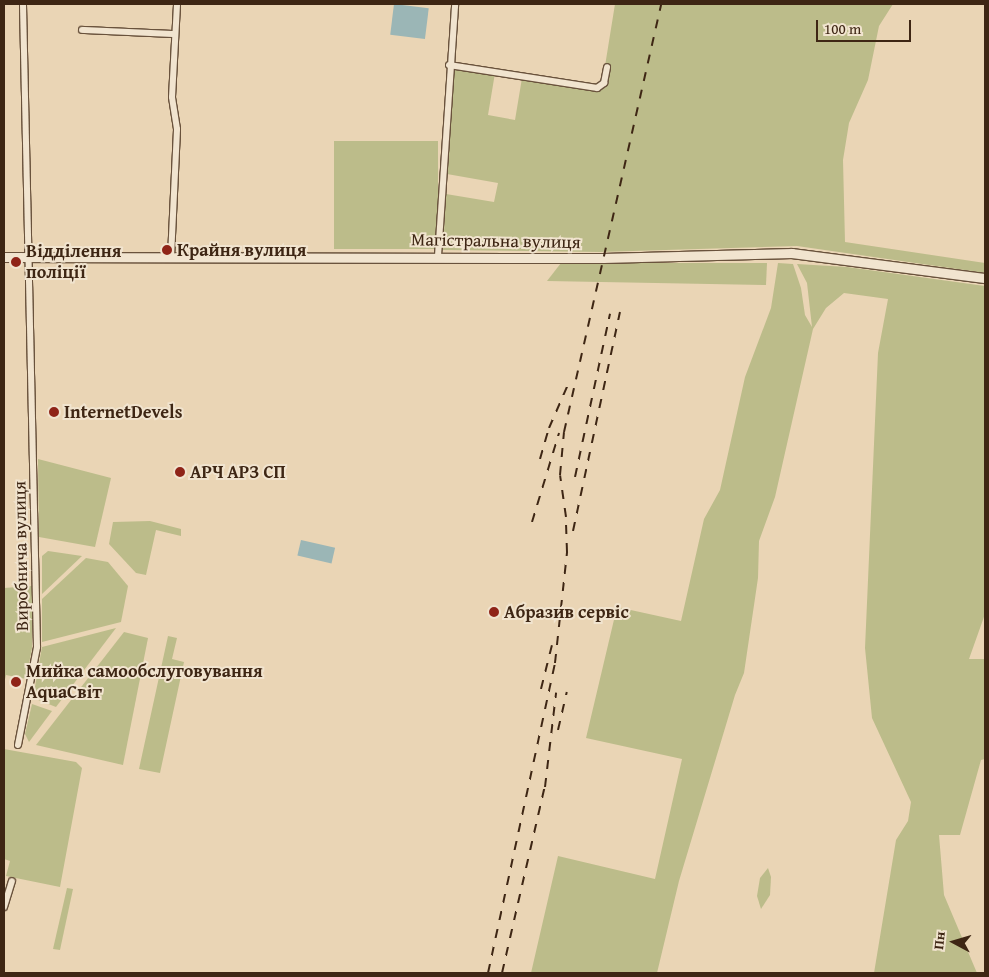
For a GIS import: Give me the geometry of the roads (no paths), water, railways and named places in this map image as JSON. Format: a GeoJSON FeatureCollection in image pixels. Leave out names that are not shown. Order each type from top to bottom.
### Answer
{"type":"FeatureCollection","features":[{"type":"Feature","properties":{"kind":"street","name":"Виробнича вулиця"},"geometry":{"type":"LineString","coordinates":[[18,745],[38,647],[27,257],[23,4]]}},
{"type":"Feature","properties":{"kind":"street"},"geometry":{"type":"LineString","coordinates":[[171,257],[177,129],[172,97],[176,4]]}},
{"type":"Feature","properties":{"kind":"street"},"geometry":{"type":"LineString","coordinates":[[438,256],[454,4]]}},
{"type":"Feature","properties":{"kind":"street"},"geometry":{"type":"LineString","coordinates":[[82,30],[175,34]]}},
{"type":"Feature","properties":{"kind":"street"},"geometry":{"type":"LineString","coordinates":[[449,65],[597,88],[604,83],[607,66]]}},
{"type":"Feature","properties":{"kind":"street","name":"Магістральна вулиця"},"geometry":{"type":"LineString","coordinates":[[4,257],[438,256],[603,258],[792,253],[985,278]]}},
{"type":"Feature","properties":{"kind":"street"},"geometry":{"type":"LineString","coordinates":[[4,907],[12,881]]}},
{"type":"Feature","properties":{"kind":"water"},"geometry":{"type":"Polygon","coordinates":[[[394,4],[429,8],[425,39],[390,35],[394,4]]]}},
{"type":"Feature","properties":{"kind":"water"},"geometry":{"type":"Polygon","coordinates":[[[301,540],[335,548],[332,563],[297,556],[301,540]]]}},
{"type":"Feature","properties":{"kind":"railway"},"geometry":{"type":"LineString","coordinates":[[488,973],[555,663],[567,552],[566,517],[560,475],[564,432],[661,4]]}},
{"type":"Feature","properties":{"kind":"railway"},"geometry":{"type":"LineString","coordinates":[[573,531],[620,312]]}},
{"type":"Feature","properties":{"kind":"railway"},"geometry":{"type":"LineString","coordinates":[[575,477],[610,314]]}},
{"type":"Feature","properties":{"kind":"railway"},"geometry":{"type":"LineString","coordinates":[[540,459],[549,428],[570,380]]}},
{"type":"Feature","properties":{"kind":"railway"},"geometry":{"type":"LineString","coordinates":[[532,522],[559,433]]}},
{"type":"Feature","properties":{"kind":"railway"},"geometry":{"type":"LineString","coordinates":[[541,689],[552,645]]}},
{"type":"Feature","properties":{"kind":"railway"},"geometry":{"type":"LineString","coordinates":[[558,730],[567,692]]}},
{"type":"Feature","properties":{"kind":"railway"},"geometry":{"type":"LineString","coordinates":[[545,787],[556,693]]}},
{"type":"Feature","properties":{"kind":"railway"},"geometry":{"type":"LineString","coordinates":[[502,973],[546,781]]}},
{"type":"Feature","properties":{"kind":"place","name":"Крайня вулиця"},"geometry":{"type":"Point","coordinates":[167,250]}},
{"type":"Feature","properties":{"kind":"place","name":"Відділення поліції"},"geometry":{"type":"Point","coordinates":[16,262]}},
{"type":"Feature","properties":{"kind":"place","name":"InternetDevels"},"geometry":{"type":"Point","coordinates":[54,412]}},
{"type":"Feature","properties":{"kind":"place","name":"АРЧ АРЗ СП"},"geometry":{"type":"Point","coordinates":[180,472]}},
{"type":"Feature","properties":{"kind":"place","name":"Абразив сервіс"},"geometry":{"type":"Point","coordinates":[494,612]}},
{"type":"Feature","properties":{"kind":"place","name":"Мийка самообслуговування AquaСвіт"},"geometry":{"type":"Point","coordinates":[16,682]}}]}
